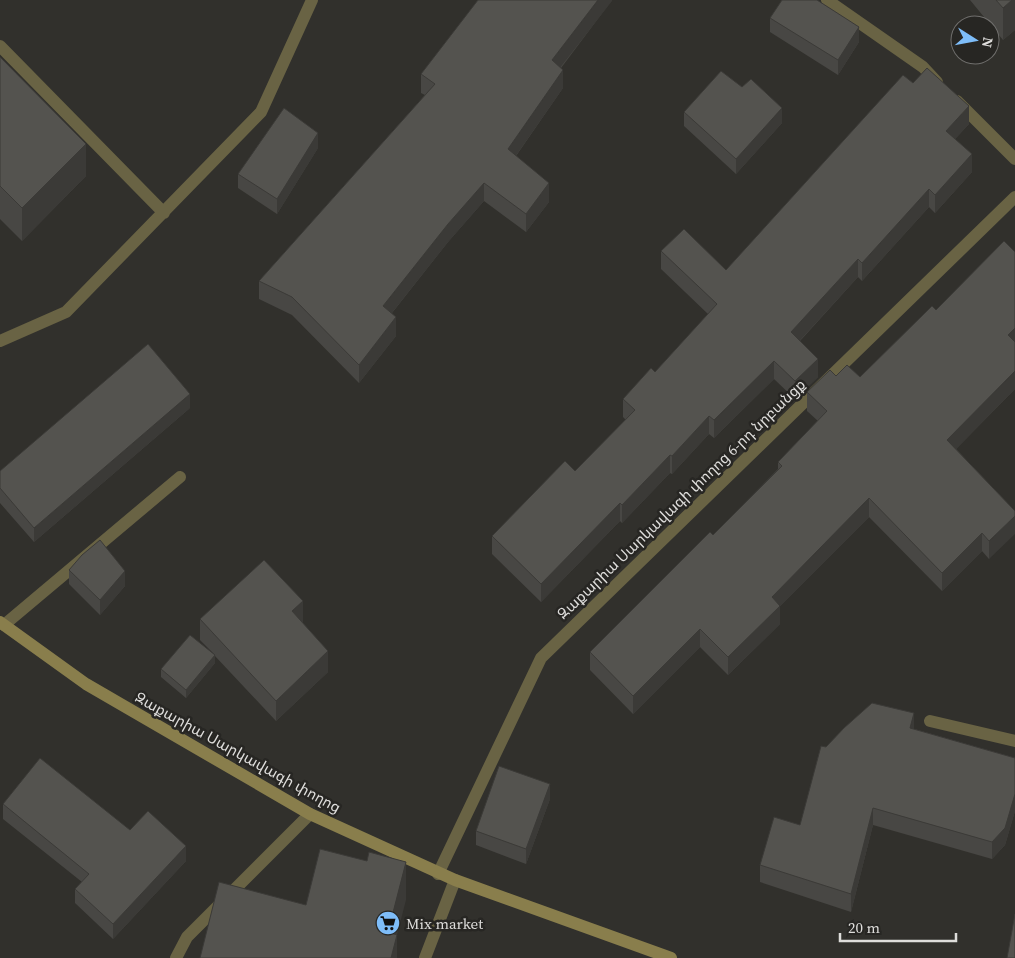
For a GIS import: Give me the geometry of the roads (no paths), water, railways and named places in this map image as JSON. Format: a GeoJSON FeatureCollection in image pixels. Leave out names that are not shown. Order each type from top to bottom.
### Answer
{"type":"FeatureCollection","features":[{"type":"Feature","properties":{"kind":"main road","name":"Զաքարիա Սարկավագի փողոց"},"geometry":{"type":"LineString","coordinates":[[2,624],[86,684],[310,814],[438,874],[671,958]]}},
{"type":"Feature","properties":{"kind":"street"},"geometry":{"type":"LineString","coordinates":[[0,341],[66,312],[261,112],[312,0]]}},
{"type":"Feature","properties":{"kind":"street"},"geometry":{"type":"LineString","coordinates":[[827,0],[923,67],[1015,159]]}},
{"type":"Feature","properties":{"kind":"street"},"geometry":{"type":"LineString","coordinates":[[0,46],[164,213]]}},
{"type":"Feature","properties":{"kind":"street","name":"Զաքարիա Սարկավագի փողոց 6-րդ նրբանցք"},"geometry":{"type":"LineString","coordinates":[[438,874],[541,658],[1015,197]]}},
{"type":"Feature","properties":{"kind":"street"},"geometry":{"type":"LineString","coordinates":[[2,624],[180,477]]}},
{"type":"Feature","properties":{"kind":"street"},"geometry":{"type":"LineString","coordinates":[[930,721],[1015,741]]}},
{"type":"Feature","properties":{"kind":"street"},"geometry":{"type":"LineString","coordinates":[[176,958],[187,937],[310,814]]}},
{"type":"Feature","properties":{"kind":"street"},"geometry":{"type":"LineString","coordinates":[[424,958],[455,880]]}},
{"type":"Feature","properties":{"kind":"place","name":"Mix market"},"geometry":{"type":"Point","coordinates":[388,923]}}]}
